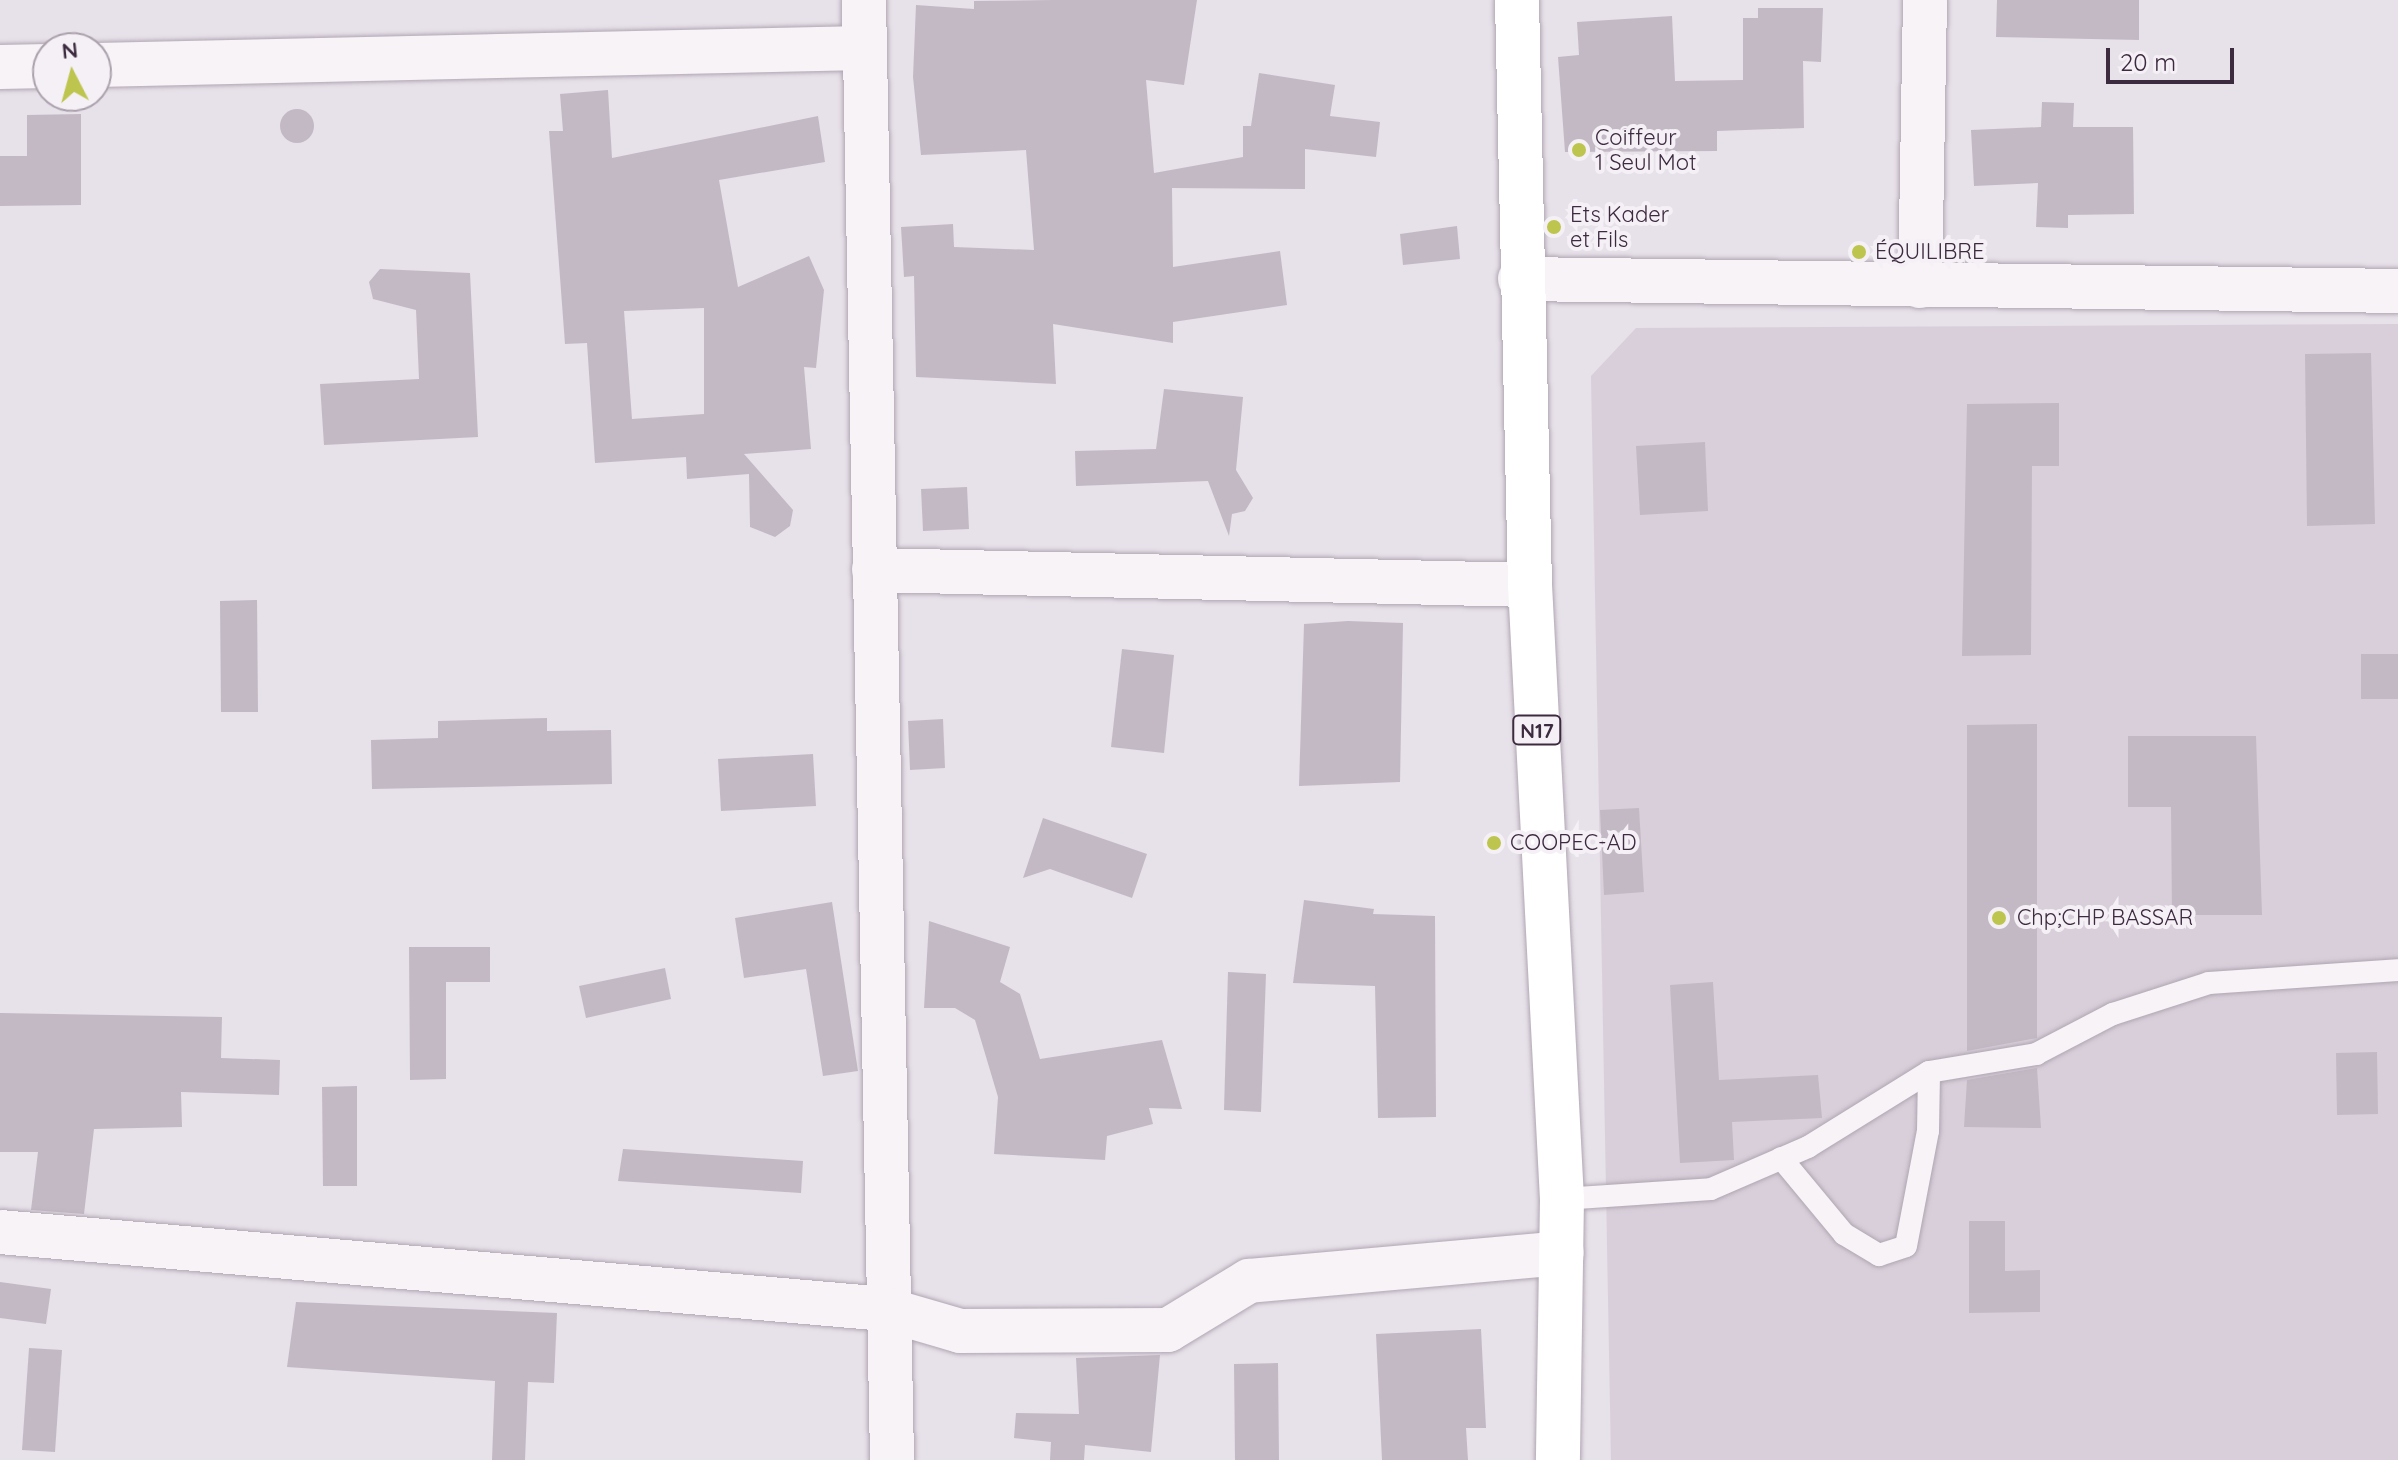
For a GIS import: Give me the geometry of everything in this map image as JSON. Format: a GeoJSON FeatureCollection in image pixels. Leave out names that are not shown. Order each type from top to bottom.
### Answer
{"type":"FeatureCollection","features":[{"type":"Feature","properties":{"kind":"main road","name":"N17"},"geometry":{"type":"LineString","coordinates":[[1517,0],[1520,279],[1530,585],[1562,1199],[1558,1460]]}},
{"type":"Feature","properties":{"kind":"street"},"geometry":{"type":"LineString","coordinates":[[864,0],[885,1309],[892,1460]]}},
{"type":"Feature","properties":{"kind":"street"},"geometry":{"type":"LineString","coordinates":[[1920,286],[1925,0]]}},
{"type":"Feature","properties":{"kind":"street"},"geometry":{"type":"LineString","coordinates":[[112,65],[864,48]]}},
{"type":"Feature","properties":{"kind":"street"},"geometry":{"type":"LineString","coordinates":[[0,67],[32,66]]}},
{"type":"Feature","properties":{"kind":"street"},"geometry":{"type":"LineString","coordinates":[[1520,279],[2398,291]]}},
{"type":"Feature","properties":{"kind":"street"},"geometry":{"type":"LineString","coordinates":[[874,570],[1530,585]]}},
{"type":"Feature","properties":{"kind":"street"},"geometry":{"type":"LineString","coordinates":[[0,1232],[885,1309],[960,1331],[1168,1330],[1249,1281],[1562,1253]]}},
{"type":"Feature","properties":{"kind":"lane"},"geometry":{"type":"LineString","coordinates":[[1562,1199],[1711,1189],[1781,1158],[1929,1072],[2036,1054],[2113,1014],[2209,983],[2398,970]]}},
{"type":"Feature","properties":{"kind":"lane"},"geometry":{"type":"LineString","coordinates":[[1781,1158],[1844,1234],[1879,1255],[1906,1246],[1928,1131],[1929,1072]]}},
{"type":"Feature","properties":{"kind":"shaded area","name":"Chp;CHP BASSAR"},"geometry":{"type":"Polygon","coordinates":[[[2398,324],[2398,1460],[1611,1460],[1591,376],[1636,328],[2398,324]]]}},
{"type":"Feature","properties":{"kind":"building"},"geometry":{"type":"Polygon","coordinates":[[[1197,0],[1184,85],[1146,80],[1154,173],[1243,157],[1243,126],[1251,126],[1259,73],[1335,85],[1330,116],[1380,122],[1376,157],[1305,149],[1305,189],[1172,188],[1173,267],[1280,251],[1287,305],[1173,322],[1173,343],[1053,324],[1056,384],[916,377],[914,276],[904,277],[901,227],[953,224],[954,247],[1034,250],[1026,150],[921,155],[913,77],[916,5],[974,9],[974,1],[1197,0]]]}},
{"type":"Feature","properties":{"kind":"building"},"geometry":{"type":"Polygon","coordinates":[[[1997,0],[2139,0],[2139,40],[1996,37],[1997,0]]]}},
{"type":"Feature","properties":{"kind":"building"},"geometry":{"type":"Polygon","coordinates":[[[1758,8],[1823,8],[1821,62],[1803,61],[1804,128],[1717,131],[1717,151],[1565,152],[1558,57],[1579,55],[1577,22],[1672,16],[1675,81],[1743,80],[1743,18],[1758,18],[1758,8]]]}},
{"type":"Feature","properties":{"kind":"building"},"geometry":{"type":"Polygon","coordinates":[[[608,90],[612,158],[818,116],[825,162],[719,180],[738,287],[809,256],[824,290],[816,368],[804,367],[811,449],[744,454],[793,510],[790,526],[775,537],[750,527],[749,474],[687,479],[686,457],[595,463],[587,343],[565,344],[549,131],[563,131],[560,94],[608,90]],[[704,308],[624,311],[632,419],[704,414],[704,308]]]}},
{"type":"Feature","properties":{"kind":"building"},"geometry":{"type":"Polygon","coordinates":[[[2042,102],[2074,103],[2073,127],[2133,127],[2134,214],[2068,215],[2068,228],[2036,227],[2038,183],[1974,186],[1971,130],[2041,127],[2042,102]]]}},
{"type":"Feature","properties":{"kind":"building"},"geometry":{"type":"Polygon","coordinates":[[[297,109],[309,114],[314,126],[309,138],[297,143],[285,138],[280,126],[285,114],[297,109]]]}},
{"type":"Feature","properties":{"kind":"building"},"geometry":{"type":"Polygon","coordinates":[[[81,114],[81,205],[0,206],[0,156],[27,156],[27,115],[81,114]]]}},
{"type":"Feature","properties":{"kind":"building"},"geometry":{"type":"Polygon","coordinates":[[[1457,226],[1460,259],[1403,265],[1400,234],[1457,226]]]}},
{"type":"Feature","properties":{"kind":"building"},"geometry":{"type":"Polygon","coordinates":[[[380,269],[470,273],[478,437],[324,445],[320,384],[419,379],[416,310],[373,299],[369,282],[380,269]]]}},
{"type":"Feature","properties":{"kind":"building"},"geometry":{"type":"Polygon","coordinates":[[[2371,353],[2375,524],[2307,526],[2305,354],[2371,353]]]}},
{"type":"Feature","properties":{"kind":"building"},"geometry":{"type":"Polygon","coordinates":[[[1164,389],[1243,397],[1236,470],[1253,498],[1245,511],[1232,514],[1229,536],[1208,481],[1076,486],[1075,451],[1156,449],[1164,389]]]}},
{"type":"Feature","properties":{"kind":"building"},"geometry":{"type":"Polygon","coordinates":[[[2059,403],[2059,466],[2032,466],[2031,655],[1962,656],[1967,404],[2059,403]]]}},
{"type":"Feature","properties":{"kind":"building"},"geometry":{"type":"Polygon","coordinates":[[[1705,442],[1708,511],[1640,515],[1636,446],[1705,442]]]}},
{"type":"Feature","properties":{"kind":"building"},"geometry":{"type":"Polygon","coordinates":[[[967,487],[969,529],[923,531],[921,489],[967,487]]]}},
{"type":"Feature","properties":{"kind":"building"},"geometry":{"type":"Polygon","coordinates":[[[257,600],[258,712],[221,712],[220,601],[257,600]]]}},
{"type":"Feature","properties":{"kind":"building"},"geometry":{"type":"Polygon","coordinates":[[[1348,621],[1403,623],[1400,782],[1299,786],[1304,624],[1348,621]]]}},
{"type":"Feature","properties":{"kind":"building"},"geometry":{"type":"Polygon","coordinates":[[[1122,649],[1174,655],[1164,753],[1111,747],[1122,649]]]}},
{"type":"Feature","properties":{"kind":"building"},"geometry":{"type":"Polygon","coordinates":[[[2361,654],[2398,654],[2398,699],[2361,699],[2361,654]]]}},
{"type":"Feature","properties":{"kind":"building"},"geometry":{"type":"Polygon","coordinates":[[[547,718],[547,731],[611,730],[612,784],[372,789],[371,740],[438,738],[438,721],[547,718]]]}},
{"type":"Feature","properties":{"kind":"building"},"geometry":{"type":"Polygon","coordinates":[[[943,719],[945,768],[910,770],[908,721],[943,719]]]}},
{"type":"Feature","properties":{"kind":"building"},"geometry":{"type":"Polygon","coordinates":[[[2037,724],[2037,1038],[1967,1051],[1967,725],[2037,724]]]}},
{"type":"Feature","properties":{"kind":"building"},"geometry":{"type":"Polygon","coordinates":[[[2128,736],[2256,736],[2262,915],[2172,915],[2171,807],[2128,807],[2128,736]]]}},
{"type":"Feature","properties":{"kind":"building"},"geometry":{"type":"Polygon","coordinates":[[[813,754],[816,806],[721,811],[718,759],[813,754]]]}},
{"type":"Feature","properties":{"kind":"building"},"geometry":{"type":"Polygon","coordinates":[[[1639,808],[1644,892],[1604,895],[1600,810],[1639,808]]]}},
{"type":"Feature","properties":{"kind":"building"},"geometry":{"type":"Polygon","coordinates":[[[1043,818],[1147,854],[1132,898],[1050,869],[1023,878],[1043,818]]]}},
{"type":"Feature","properties":{"kind":"building"},"geometry":{"type":"Polygon","coordinates":[[[1304,900],[1374,909],[1373,914],[1435,916],[1436,1117],[1378,1118],[1375,986],[1293,983],[1304,900]]]}},
{"type":"Feature","properties":{"kind":"building"},"geometry":{"type":"Polygon","coordinates":[[[832,902],[858,1071],[823,1076],[806,969],[744,978],[735,918],[832,902]]]}},
{"type":"Feature","properties":{"kind":"building"},"geometry":{"type":"Polygon","coordinates":[[[929,921],[1010,947],[1000,982],[1020,994],[1040,1059],[1162,1040],[1182,1109],[1149,1108],[1153,1124],[1107,1136],[1105,1160],[994,1154],[998,1097],[975,1020],[955,1008],[924,1008],[929,921]]]}},
{"type":"Feature","properties":{"kind":"building"},"geometry":{"type":"Polygon","coordinates":[[[409,947],[490,947],[490,982],[446,982],[446,1079],[410,1080],[409,947]]]}},
{"type":"Feature","properties":{"kind":"building"},"geometry":{"type":"Polygon","coordinates":[[[665,968],[671,999],[586,1018],[579,986],[665,968]]]}},
{"type":"Feature","properties":{"kind":"building"},"geometry":{"type":"Polygon","coordinates":[[[1228,972],[1266,974],[1261,1112],[1224,1110],[1228,972]]]}},
{"type":"Feature","properties":{"kind":"building"},"geometry":{"type":"Polygon","coordinates":[[[1713,982],[1719,1080],[1818,1075],[1822,1118],[1732,1122],[1734,1160],[1680,1163],[1670,985],[1713,982]]]}},
{"type":"Feature","properties":{"kind":"building"},"geometry":{"type":"Polygon","coordinates":[[[0,1013],[222,1017],[221,1058],[280,1060],[279,1095],[181,1092],[182,1127],[94,1129],[84,1214],[31,1210],[38,1152],[0,1152],[0,1013]]]}},
{"type":"Feature","properties":{"kind":"building"},"geometry":{"type":"Polygon","coordinates":[[[2377,1052],[2378,1114],[2337,1115],[2336,1053],[2377,1052]]]}},
{"type":"Feature","properties":{"kind":"building"},"geometry":{"type":"Polygon","coordinates":[[[2037,1068],[2041,1128],[1964,1127],[1967,1080],[2037,1068]]]}},
{"type":"Feature","properties":{"kind":"building"},"geometry":{"type":"Polygon","coordinates":[[[357,1086],[357,1186],[323,1186],[322,1087],[357,1086]]]}},
{"type":"Feature","properties":{"kind":"building"},"geometry":{"type":"Polygon","coordinates":[[[623,1149],[803,1161],[801,1193],[618,1181],[623,1149]]]}},
{"type":"Feature","properties":{"kind":"building"},"geometry":{"type":"Polygon","coordinates":[[[1969,1221],[2005,1221],[2005,1271],[2040,1270],[2040,1312],[1969,1313],[1969,1221]]]}},
{"type":"Feature","properties":{"kind":"building"},"geometry":{"type":"Polygon","coordinates":[[[0,1282],[51,1289],[46,1324],[0,1318],[0,1282]]]}},
{"type":"Feature","properties":{"kind":"building"},"geometry":{"type":"Polygon","coordinates":[[[296,1302],[557,1313],[554,1383],[528,1382],[525,1460],[492,1460],[495,1381],[287,1367],[296,1302]]]}},
{"type":"Feature","properties":{"kind":"building"},"geometry":{"type":"Polygon","coordinates":[[[1481,1329],[1486,1428],[1466,1428],[1468,1460],[1382,1460],[1376,1334],[1481,1329]]]}},
{"type":"Feature","properties":{"kind":"building"},"geometry":{"type":"Polygon","coordinates":[[[29,1348],[62,1350],[55,1452],[22,1450],[29,1348]]]}},
{"type":"Feature","properties":{"kind":"building"},"geometry":{"type":"Polygon","coordinates":[[[1160,1355],[1151,1452],[1085,1445],[1084,1460],[1050,1460],[1051,1442],[1014,1438],[1016,1413],[1079,1414],[1076,1358],[1160,1355]]]}},
{"type":"Feature","properties":{"kind":"building"},"geometry":{"type":"Polygon","coordinates":[[[1278,1363],[1279,1460],[1235,1460],[1234,1364],[1278,1363]]]}},
{"type":"Feature","properties":{"kind":"place","name":"Coiffeur 1 Seul Mot"},"geometry":{"type":"Point","coordinates":[1579,150]}},
{"type":"Feature","properties":{"kind":"place","name":"Ets Kader et Fils"},"geometry":{"type":"Point","coordinates":[1554,227]}},
{"type":"Feature","properties":{"kind":"place","name":"ÉQUILIBRE"},"geometry":{"type":"Point","coordinates":[1859,252]}},
{"type":"Feature","properties":{"kind":"place","name":"COOPEC-AD"},"geometry":{"type":"Point","coordinates":[1494,843]}},
{"type":"Feature","properties":{"kind":"place","name":"Chp;CHP BASSAR"},"geometry":{"type":"Point","coordinates":[1999,918]}}]}
